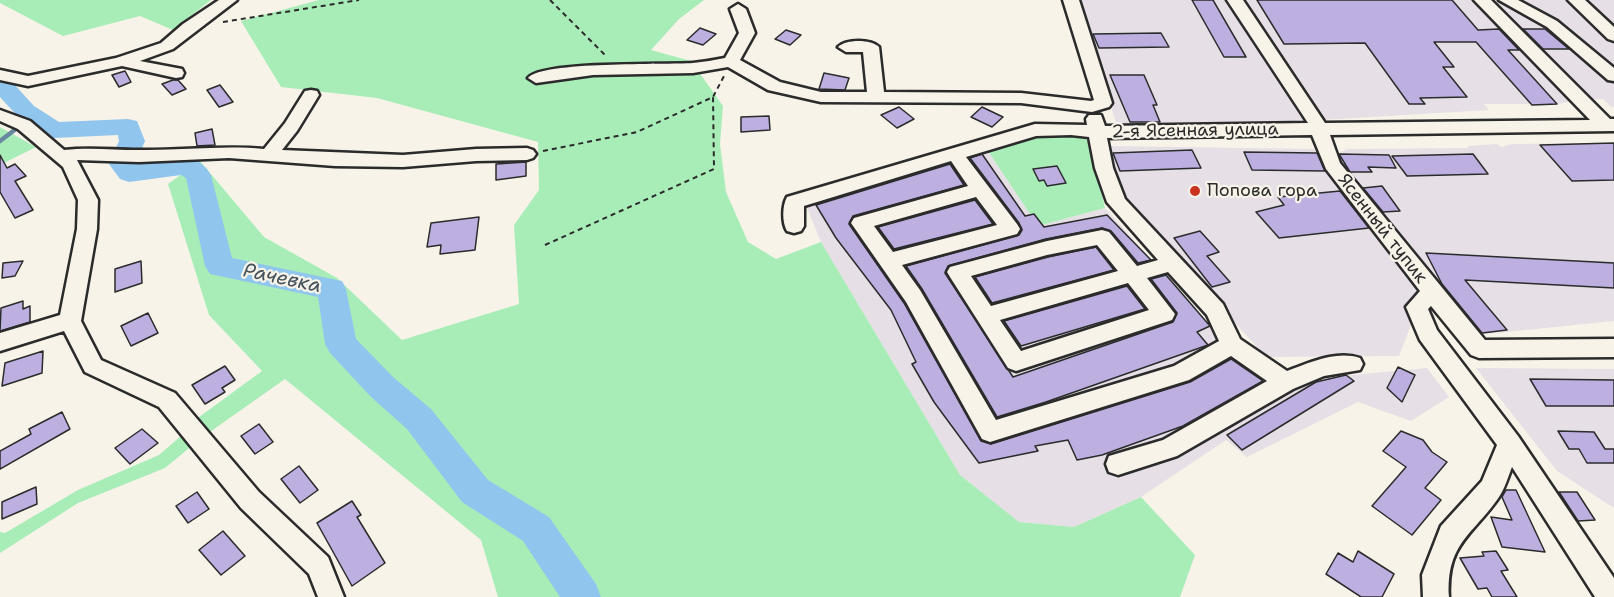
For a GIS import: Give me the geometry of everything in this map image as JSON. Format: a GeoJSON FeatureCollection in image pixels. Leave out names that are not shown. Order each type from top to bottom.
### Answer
{"type":"FeatureCollection","features":[{"type":"Feature","properties":{"kind":"street"},"geometry":{"type":"LineString","coordinates":[[0,75],[28,81],[120,62],[167,46],[189,27],[229,0]]}},
{"type":"Feature","properties":{"kind":"street"},"geometry":{"type":"LineString","coordinates":[[1071,0],[1103,103],[1092,107]]}},
{"type":"Feature","properties":{"kind":"street","name":"Ясенный тупик"},"geometry":{"type":"LineString","coordinates":[[1235,0],[1319,129],[1332,165],[1432,292],[1416,307],[1428,334],[1510,443]]}},
{"type":"Feature","properties":{"kind":"street"},"geometry":{"type":"LineString","coordinates":[[1482,0],[1609,125]]}},
{"type":"Feature","properties":{"kind":"street"},"geometry":{"type":"LineString","coordinates":[[1507,0],[1552,24],[1614,76]]}},
{"type":"Feature","properties":{"kind":"street"},"geometry":{"type":"LineString","coordinates":[[1575,0],[1614,36]]}},
{"type":"Feature","properties":{"kind":"street"},"geometry":{"type":"LineString","coordinates":[[536,78],[593,70],[693,68],[731,62],[747,33],[738,9]]}},
{"type":"Feature","properties":{"kind":"street"},"geometry":{"type":"LineString","coordinates":[[1590,13],[1614,12]]}},
{"type":"Feature","properties":{"kind":"street"},"geometry":{"type":"LineString","coordinates":[[846,47],[872,47],[876,98]]}},
{"type":"Feature","properties":{"kind":"street"},"geometry":{"type":"LineString","coordinates":[[120,62],[176,73]]}},
{"type":"Feature","properties":{"kind":"street","name":"2-я Ясенная улица"},"geometry":{"type":"LineString","coordinates":[[731,62],[774,86],[799,93],[844,99],[1021,98],[1092,107],[1099,132],[1609,125]]}},
{"type":"Feature","properties":{"kind":"street"},"geometry":{"type":"LineString","coordinates":[[269,154],[311,95]]}},
{"type":"Feature","properties":{"kind":"street"},"geometry":{"type":"LineString","coordinates":[[0,115],[24,125],[70,164],[88,200],[87,229],[70,321],[93,366],[167,400],[250,500],[319,566],[331,597]]}},
{"type":"Feature","properties":{"kind":"street"},"geometry":{"type":"LineString","coordinates":[[794,226],[794,202],[1035,130],[1071,129],[1099,132],[1104,168],[1117,202],[1215,310],[1232,345],[1286,382]]}},
{"type":"Feature","properties":{"kind":"street"},"geometry":{"type":"LineString","coordinates":[[60,156],[91,153],[139,156],[229,152],[335,160],[392,161],[527,154]]}},
{"type":"Feature","properties":{"kind":"street"},"geometry":{"type":"LineString","coordinates":[[888,261],[1010,229],[954,153]]}},
{"type":"Feature","properties":{"kind":"street"},"geometry":{"type":"LineString","coordinates":[[981,189],[861,223],[913,296],[990,432],[1181,373],[1232,345]]}},
{"type":"Feature","properties":{"kind":"street"},"geometry":{"type":"LineString","coordinates":[[1102,237],[1164,314],[1016,362],[985,316],[957,272],[1047,248],[1102,237]]}},
{"type":"Feature","properties":{"kind":"street"},"geometry":{"type":"LineString","coordinates":[[985,316],[1173,263]]}},
{"type":"Feature","properties":{"kind":"street"},"geometry":{"type":"LineString","coordinates":[[1432,292],[1479,349],[1614,348]]}},
{"type":"Feature","properties":{"kind":"street"},"geometry":{"type":"LineString","coordinates":[[0,342],[70,321]]}},
{"type":"Feature","properties":{"kind":"street"},"geometry":{"type":"LineString","coordinates":[[1118,464],[1169,449],[1286,382],[1322,367],[1352,364]]}},
{"type":"Feature","properties":{"kind":"street"},"geometry":{"type":"LineString","coordinates":[[1436,597],[1435,575],[1450,535],[1491,488],[1510,443]]}},
{"type":"Feature","properties":{"kind":"street"},"geometry":{"type":"LineString","coordinates":[[1510,443],[1611,597]]}},
{"type":"Feature","properties":{"kind":"path"},"geometry":{"type":"LineString","coordinates":[[223,22],[359,0]]}},
{"type":"Feature","properties":{"kind":"path"},"geometry":{"type":"LineString","coordinates":[[550,0],[618,69]]}},
{"type":"Feature","properties":{"kind":"path"},"geometry":{"type":"LineString","coordinates":[[545,245],[714,169],[713,97],[731,62]]}},
{"type":"Feature","properties":{"kind":"path"},"geometry":{"type":"LineString","coordinates":[[527,154],[637,132],[713,97]]}},
{"type":"Feature","properties":{"kind":"shaded area"},"geometry":{"type":"Polygon","coordinates":[[[1078,0],[1614,0],[1614,107],[1603,99],[1557,104],[1484,104],[1489,110],[1287,122],[1116,123],[1078,0]]]}},
{"type":"Feature","properties":{"kind":"shaded area"},"geometry":{"type":"Polygon","coordinates":[[[1614,143],[1614,321],[1476,335],[1375,213],[1337,154],[1347,149],[1614,143]]]}},
{"type":"Feature","properties":{"kind":"shaded area"},"geometry":{"type":"Polygon","coordinates":[[[1108,146],[1314,149],[1422,297],[1399,356],[1266,357],[1124,201],[1108,146]]]}},
{"type":"Feature","properties":{"kind":"shaded area"},"geometry":{"type":"Polygon","coordinates":[[[988,151],[1038,226],[1105,208],[1215,331],[1267,383],[1427,368],[1449,397],[1411,421],[1358,402],[1247,457],[1226,440],[1141,497],[1074,527],[1019,522],[960,475],[821,242],[805,203],[988,151]]]}},
{"type":"Feature","properties":{"kind":"shaded area"},"geometry":{"type":"Polygon","coordinates":[[[1476,368],[1614,369],[1614,508],[1557,471],[1476,368]]]}},
{"type":"Feature","properties":{"kind":"green space"},"geometry":{"type":"Polygon","coordinates":[[[0,0],[211,0],[173,30],[140,16],[63,36],[0,3],[0,0]]]}},
{"type":"Feature","properties":{"kind":"green space"},"geometry":{"type":"Polygon","coordinates":[[[319,0],[704,0],[679,19],[651,50],[691,61],[723,106],[720,144],[726,192],[748,242],[776,259],[821,242],[960,475],[1019,522],[1074,527],[1141,497],[1195,555],[1180,597],[498,597],[481,540],[285,379],[207,434],[195,420],[262,371],[209,315],[168,184],[200,161],[264,237],[337,278],[402,340],[519,304],[514,225],[539,190],[538,142],[377,98],[281,87],[241,21],[319,0]]]}},
{"type":"Feature","properties":{"kind":"green space"},"geometry":{"type":"Polygon","coordinates":[[[0,127],[36,147],[0,165],[0,127]]]}},
{"type":"Feature","properties":{"kind":"green space"},"geometry":{"type":"Polygon","coordinates":[[[1035,133],[1087,135],[1105,208],[1038,226],[988,151],[1035,133]]]}},
{"type":"Feature","properties":{"kind":"green space"},"geometry":{"type":"Polygon","coordinates":[[[182,435],[194,444],[165,468],[78,503],[0,553],[0,532],[5,533],[78,490],[159,455],[182,435]]]}},
{"type":"Feature","properties":{"kind":"building"},"geometry":{"type":"Polygon","coordinates":[[[1192,0],[1213,0],[1246,57],[1224,57],[1192,0]]]}},
{"type":"Feature","properties":{"kind":"building"},"geometry":{"type":"Polygon","coordinates":[[[1257,0],[1452,0],[1478,30],[1499,29],[1519,50],[1508,50],[1557,104],[1532,105],[1476,42],[1434,42],[1454,67],[1443,67],[1467,97],[1420,98],[1425,104],[1409,104],[1365,43],[1284,44],[1257,0]]]}},
{"type":"Feature","properties":{"kind":"building"},"geometry":{"type":"Polygon","coordinates":[[[700,28],[716,34],[703,45],[687,40],[700,28]]]}},
{"type":"Feature","properties":{"kind":"building"},"geometry":{"type":"Polygon","coordinates":[[[1523,29],[1545,29],[1569,49],[1543,49],[1523,29]]]}},
{"type":"Feature","properties":{"kind":"building"},"geometry":{"type":"Polygon","coordinates":[[[786,30],[801,35],[790,45],[775,39],[786,30]]]}},
{"type":"Feature","properties":{"kind":"building"},"geometry":{"type":"Polygon","coordinates":[[[1161,33],[1169,47],[1099,48],[1093,34],[1161,33]]]}},
{"type":"Feature","properties":{"kind":"building"},"geometry":{"type":"Polygon","coordinates":[[[125,71],[131,82],[119,87],[112,75],[125,71]]]}},
{"type":"Feature","properties":{"kind":"building"},"geometry":{"type":"Polygon","coordinates":[[[824,73],[849,78],[845,90],[819,89],[824,73]]]}},
{"type":"Feature","properties":{"kind":"building"},"geometry":{"type":"Polygon","coordinates":[[[1110,75],[1144,75],[1157,105],[1153,105],[1160,122],[1130,122],[1110,75]]]}},
{"type":"Feature","properties":{"kind":"building"},"geometry":{"type":"Polygon","coordinates":[[[178,80],[186,89],[172,95],[162,84],[178,80]]]}},
{"type":"Feature","properties":{"kind":"building"},"geometry":{"type":"Polygon","coordinates":[[[220,85],[233,102],[219,107],[207,90],[220,85]]]}},
{"type":"Feature","properties":{"kind":"building"},"geometry":{"type":"Polygon","coordinates":[[[899,107],[914,119],[897,128],[881,115],[899,107]]]}},
{"type":"Feature","properties":{"kind":"building"},"geometry":{"type":"Polygon","coordinates":[[[982,107],[1003,117],[992,127],[971,117],[982,107]]]}},
{"type":"Feature","properties":{"kind":"building"},"geometry":{"type":"Polygon","coordinates":[[[769,116],[770,130],[741,132],[741,117],[769,116]]]}},
{"type":"Feature","properties":{"kind":"building"},"geometry":{"type":"Polygon","coordinates":[[[212,129],[215,145],[197,146],[195,133],[212,129]]]}},
{"type":"Feature","properties":{"kind":"building"},"geometry":{"type":"Polygon","coordinates":[[[1614,143],[1614,180],[1572,181],[1540,145],[1614,143]]]}},
{"type":"Feature","properties":{"kind":"building"},"geometry":{"type":"Polygon","coordinates":[[[1192,150],[1201,168],[1120,171],[1113,153],[1192,150]]]}},
{"type":"Feature","properties":{"kind":"building"},"geometry":{"type":"Polygon","coordinates":[[[1244,152],[1317,153],[1325,171],[1252,170],[1244,152]]]}},
{"type":"Feature","properties":{"kind":"building"},"geometry":{"type":"Polygon","coordinates":[[[982,154],[1025,216],[1034,214],[1044,227],[1107,215],[1151,260],[1138,263],[1111,231],[1102,228],[1046,239],[948,266],[945,273],[1013,377],[1173,322],[1177,313],[1151,279],[1166,275],[1210,326],[1197,332],[1208,345],[997,417],[922,289],[906,266],[1019,235],[1022,230],[1019,223],[970,158],[982,154]]]}},
{"type":"Feature","properties":{"kind":"building"},"geometry":{"type":"Polygon","coordinates":[[[1339,154],[1389,155],[1396,168],[1368,167],[1372,172],[1350,172],[1339,154]]]}},
{"type":"Feature","properties":{"kind":"building"},"geometry":{"type":"Polygon","coordinates":[[[1473,154],[1488,174],[1407,176],[1392,156],[1473,154]]]}},
{"type":"Feature","properties":{"kind":"building"},"geometry":{"type":"Polygon","coordinates":[[[0,155],[7,168],[15,164],[26,176],[15,181],[33,210],[15,218],[0,192],[0,155]]]}},
{"type":"Feature","properties":{"kind":"building"},"geometry":{"type":"Polygon","coordinates":[[[526,162],[526,176],[496,180],[496,164],[526,162]]]}},
{"type":"Feature","properties":{"kind":"building"},"geometry":{"type":"Polygon","coordinates":[[[950,164],[964,185],[853,216],[849,224],[904,303],[981,441],[991,444],[1190,382],[1231,359],[1263,381],[1183,426],[1102,455],[1077,460],[1068,440],[1035,446],[1038,451],[979,463],[934,402],[912,364],[916,362],[891,310],[836,238],[816,205],[950,164]]]}},
{"type":"Feature","properties":{"kind":"building"},"geometry":{"type":"Polygon","coordinates":[[[1057,166],[1066,183],[1047,186],[1044,180],[1039,181],[1033,169],[1057,166]]]}},
{"type":"Feature","properties":{"kind":"building"},"geometry":{"type":"Polygon","coordinates":[[[1382,186],[1400,211],[1383,212],[1363,188],[1382,186]]]}},
{"type":"Feature","properties":{"kind":"building"},"geometry":{"type":"Polygon","coordinates":[[[1340,191],[1369,228],[1279,238],[1256,212],[1284,205],[1278,197],[1340,191]]]}},
{"type":"Feature","properties":{"kind":"building"},"geometry":{"type":"Polygon","coordinates":[[[975,200],[993,224],[894,249],[878,227],[975,200]]]}},
{"type":"Feature","properties":{"kind":"building"},"geometry":{"type":"Polygon","coordinates":[[[479,217],[475,250],[440,254],[441,245],[427,247],[431,223],[479,217]]]}},
{"type":"Feature","properties":{"kind":"building"},"geometry":{"type":"Polygon","coordinates":[[[1200,231],[1219,252],[1207,256],[1230,282],[1212,287],[1174,238],[1200,231]]]}},
{"type":"Feature","properties":{"kind":"building"},"geometry":{"type":"Polygon","coordinates":[[[1096,247],[1114,270],[992,303],[975,277],[1048,257],[1096,247]]]}},
{"type":"Feature","properties":{"kind":"building"},"geometry":{"type":"Polygon","coordinates":[[[1426,253],[1614,263],[1614,288],[1465,280],[1507,330],[1482,333],[1442,284],[1426,253]]]}},
{"type":"Feature","properties":{"kind":"building"},"geometry":{"type":"Polygon","coordinates":[[[23,261],[15,276],[2,278],[3,263],[23,261]]]}},
{"type":"Feature","properties":{"kind":"building"},"geometry":{"type":"Polygon","coordinates":[[[141,261],[142,283],[115,292],[115,269],[141,261]]]}},
{"type":"Feature","properties":{"kind":"building"},"geometry":{"type":"Polygon","coordinates":[[[1127,286],[1145,309],[1021,346],[1004,321],[1127,286]]]}},
{"type":"Feature","properties":{"kind":"building"},"geometry":{"type":"Polygon","coordinates":[[[23,301],[23,309],[30,306],[30,322],[0,331],[1,308],[23,301]]]}},
{"type":"Feature","properties":{"kind":"building"},"geometry":{"type":"Polygon","coordinates":[[[148,313],[158,333],[131,346],[121,326],[148,313]]]}},
{"type":"Feature","properties":{"kind":"building"},"geometry":{"type":"Polygon","coordinates":[[[43,351],[42,373],[2,386],[5,363],[43,351]]]}},
{"type":"Feature","properties":{"kind":"building"},"geometry":{"type":"Polygon","coordinates":[[[225,366],[235,380],[222,388],[225,392],[205,404],[192,385],[225,366]]]}},
{"type":"Feature","properties":{"kind":"building"},"geometry":{"type":"Polygon","coordinates":[[[1398,367],[1415,375],[1402,402],[1387,388],[1398,367]]]}},
{"type":"Feature","properties":{"kind":"building"},"geometry":{"type":"Polygon","coordinates":[[[1346,375],[1354,381],[1242,450],[1227,435],[1316,382],[1346,375]]]}},
{"type":"Feature","properties":{"kind":"building"},"geometry":{"type":"Polygon","coordinates":[[[1530,379],[1614,380],[1614,406],[1546,406],[1530,379]]]}},
{"type":"Feature","properties":{"kind":"building"},"geometry":{"type":"Polygon","coordinates":[[[62,412],[70,429],[0,469],[0,451],[31,434],[29,429],[62,412]]]}},
{"type":"Feature","properties":{"kind":"building"},"geometry":{"type":"Polygon","coordinates":[[[259,424],[273,442],[255,454],[241,436],[259,424]]]}},
{"type":"Feature","properties":{"kind":"building"},"geometry":{"type":"Polygon","coordinates":[[[142,429],[158,443],[130,464],[115,448],[142,429]]]}},
{"type":"Feature","properties":{"kind":"building"},"geometry":{"type":"Polygon","coordinates":[[[1401,431],[1423,440],[1432,452],[1447,462],[1425,488],[1441,500],[1412,535],[1372,506],[1406,467],[1383,451],[1401,431]]]}},
{"type":"Feature","properties":{"kind":"building"},"geometry":{"type":"Polygon","coordinates":[[[1558,431],[1594,432],[1605,449],[1614,449],[1614,463],[1587,463],[1579,449],[1569,449],[1558,431]]]}},
{"type":"Feature","properties":{"kind":"building"},"geometry":{"type":"Polygon","coordinates":[[[299,466],[318,490],[300,503],[281,479],[299,466]]]}},
{"type":"Feature","properties":{"kind":"building"},"geometry":{"type":"Polygon","coordinates":[[[36,487],[37,504],[2,519],[2,502],[36,487]]]}},
{"type":"Feature","properties":{"kind":"building"},"geometry":{"type":"Polygon","coordinates":[[[1506,490],[1516,490],[1545,552],[1502,547],[1491,517],[1512,520],[1502,497],[1506,490]]]}},
{"type":"Feature","properties":{"kind":"building"},"geometry":{"type":"Polygon","coordinates":[[[197,492],[209,509],[188,523],[176,506],[197,492]]]}},
{"type":"Feature","properties":{"kind":"building"},"geometry":{"type":"Polygon","coordinates":[[[1559,492],[1577,492],[1595,520],[1578,521],[1559,492]]]}},
{"type":"Feature","properties":{"kind":"building"},"geometry":{"type":"Polygon","coordinates":[[[352,501],[361,515],[357,517],[385,563],[352,586],[317,523],[352,501]]]}},
{"type":"Feature","properties":{"kind":"building"},"geometry":{"type":"Polygon","coordinates":[[[223,531],[245,556],[221,575],[199,550],[223,531]]]}},
{"type":"Feature","properties":{"kind":"building"},"geometry":{"type":"Polygon","coordinates":[[[1358,551],[1394,574],[1382,597],[1361,597],[1326,574],[1338,553],[1353,562],[1358,551]]]}},
{"type":"Feature","properties":{"kind":"building"},"geometry":{"type":"Polygon","coordinates":[[[1496,551],[1508,570],[1501,571],[1517,597],[1492,597],[1487,588],[1478,589],[1460,558],[1484,556],[1482,552],[1496,551]]]}},
{"type":"Feature","properties":{"kind":"waterway","name":"Рачевка"},"geometry":{"type":"LineString","coordinates":[[0,88],[5,88],[25,111],[54,130],[128,127],[132,141],[122,164],[129,173],[187,165],[198,175],[220,266],[331,289],[341,344],[382,387],[419,419],[475,491],[536,529],[582,597]]}},
{"type":"Feature","properties":{"kind":"waterway"},"geometry":{"type":"LineString","coordinates":[[0,141],[33,116]]}},
{"type":"Feature","properties":{"kind":"place","name":"Попова гора"},"geometry":{"type":"Point","coordinates":[1195,191]}}]}
